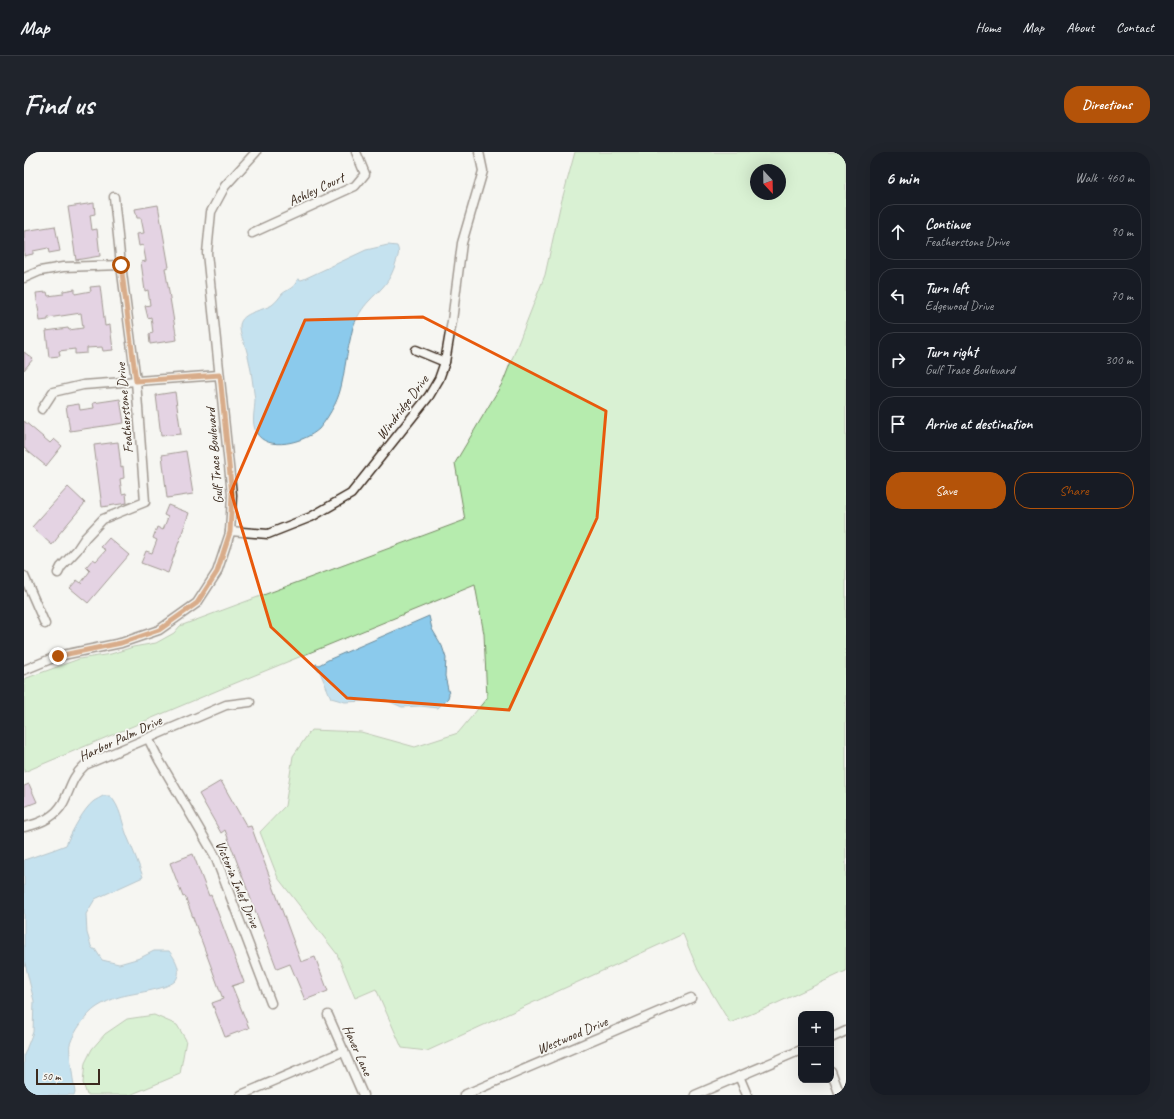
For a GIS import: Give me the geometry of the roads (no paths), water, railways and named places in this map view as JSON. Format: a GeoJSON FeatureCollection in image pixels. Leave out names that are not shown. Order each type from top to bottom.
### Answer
{"type":"FeatureCollection","features":[{"type":"Feature","properties":{"kind":"street","name":"Gulf Trace Boulevard"},"geometry":{"type":"LineString","coordinates":[[24,670],[58,656],[121,643],[159,630],[197,603],[217,572],[230,531],[232,495],[207,253],[211,212],[225,186],[256,152]]}},
{"type":"Feature","properties":{"kind":"street","name":"Ashley Court"},"geometry":{"type":"LineString","coordinates":[[252,233],[355,186],[365,174],[356,152]]}},
{"type":"Feature","properties":{"kind":"street","name":"Windridge Drive"},"geometry":{"type":"LineString","coordinates":[[230,531],[268,534],[311,517],[351,494],[429,396],[439,379],[445,362],[462,243],[483,171],[479,152]]}},
{"type":"Feature","properties":{"kind":"street","name":"Featherstone Drive"},"geometry":{"type":"LineString","coordinates":[[58,572],[85,538],[103,519],[146,502],[136,381],[114,196]]}},
{"type":"Feature","properties":{"kind":"street"},"geometry":{"type":"LineString","coordinates":[[24,278],[40,272],[63,267],[121,265]]}},
{"type":"Feature","properties":{"kind":"street"},"geometry":{"type":"LineString","coordinates":[[416,350],[445,362]]}},
{"type":"Feature","properties":{"kind":"street"},"geometry":{"type":"LineString","coordinates":[[42,409],[53,392],[83,385],[220,375]]}},
{"type":"Feature","properties":{"kind":"street"},"geometry":{"type":"LineString","coordinates":[[24,576],[45,624]]}},
{"type":"Feature","properties":{"kind":"street","name":"Harbor Palm Drive"},"geometry":{"type":"LineString","coordinates":[[24,827],[44,821],[54,813],[62,804],[72,780],[85,765],[226,705],[250,702]]}},
{"type":"Feature","properties":{"kind":"street","name":"Victoria Inlet Drive"},"geometry":{"type":"LineString","coordinates":[[148,738],[214,856],[271,1003]]}},
{"type":"Feature","properties":{"kind":"street","name":"Westwood Drive"},"geometry":{"type":"LineString","coordinates":[[464,1095],[691,998]]}},
{"type":"Feature","properties":{"kind":"street","name":"Haver Lane"},"geometry":{"type":"LineString","coordinates":[[328,1016],[363,1095]]}},
{"type":"Feature","properties":{"kind":"street"},"geometry":{"type":"LineString","coordinates":[[834,1037],[846,1032]]}},
{"type":"Feature","properties":{"kind":"street"},"geometry":{"type":"LineString","coordinates":[[241,1095],[344,1051]]}},
{"type":"Feature","properties":{"kind":"street"},"geometry":{"type":"LineString","coordinates":[[695,1095],[798,1051]]}},
{"type":"Feature","properties":{"kind":"street"},"geometry":{"type":"LineString","coordinates":[[739,1076],[747,1095]]}},
{"type":"Feature","properties":{"kind":"street"},"geometry":{"type":"LineString","coordinates":[[834,1079],[840,1095]]}},
{"type":"Feature","properties":{"kind":"water"},"geometry":{"type":"Polygon","coordinates":[[[388,245],[397,246],[398,248],[395,266],[386,283],[365,306],[353,327],[343,380],[335,404],[326,420],[313,434],[296,441],[277,444],[261,438],[256,432],[254,424],[255,400],[251,371],[240,332],[240,325],[244,317],[272,305],[282,294],[293,287],[299,279],[304,279],[366,250],[388,245]]]}},
{"type":"Feature","properties":{"kind":"water"},"geometry":{"type":"Polygon","coordinates":[[[429,616],[432,629],[442,646],[446,658],[445,676],[449,694],[448,698],[438,708],[420,706],[402,707],[386,700],[345,702],[331,698],[320,672],[315,666],[316,664],[319,665],[429,616]]]}},
{"type":"Feature","properties":{"kind":"water"},"geometry":{"type":"Polygon","coordinates":[[[103,796],[110,796],[116,804],[143,877],[95,899],[86,914],[87,933],[91,946],[95,949],[102,960],[119,964],[140,958],[154,951],[169,951],[174,957],[178,974],[175,981],[164,987],[119,997],[108,1001],[93,1010],[85,1019],[77,1029],[70,1044],[70,1060],[75,1093],[74,1095],[24,1095],[24,1055],[33,1032],[34,1001],[24,959],[24,860],[66,845],[74,828],[86,809],[90,804],[103,796]]]}}]}
